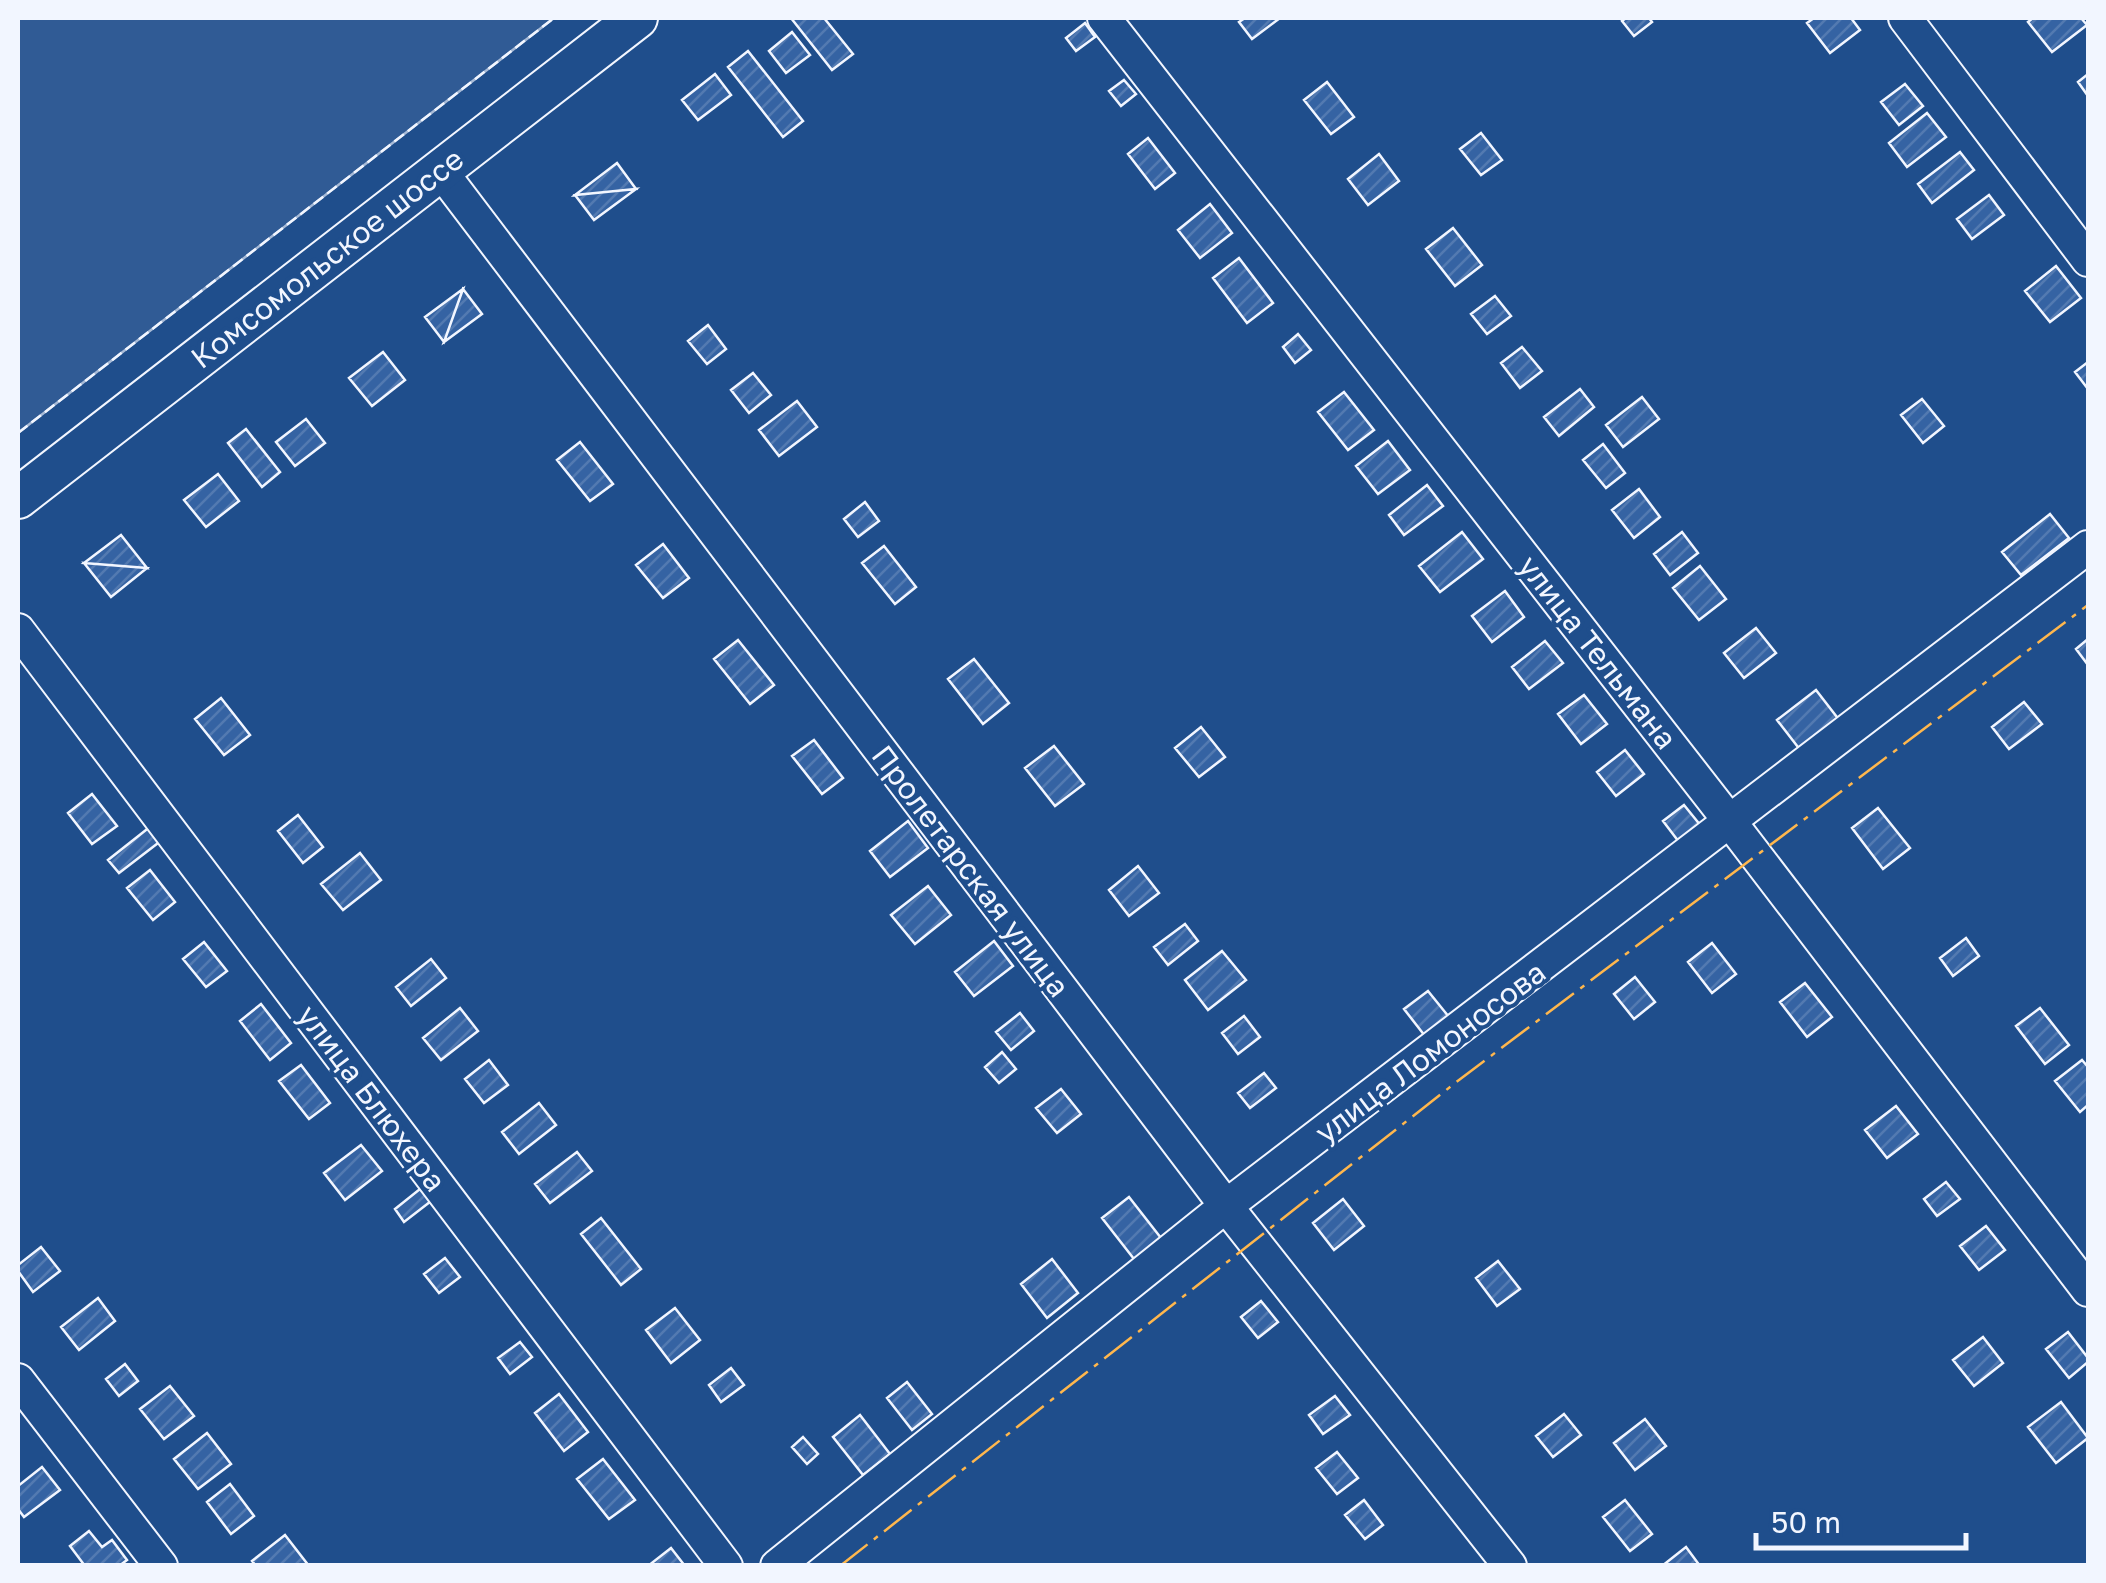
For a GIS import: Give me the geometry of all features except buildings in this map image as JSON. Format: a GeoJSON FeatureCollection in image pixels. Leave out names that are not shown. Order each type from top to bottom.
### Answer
{"type":"FeatureCollection","features":[{"type":"Feature","properties":{"kind":"main road","name":"Комсомольское шоссе"},"geometry":{"type":"LineString","coordinates":[[18,498],[637,18]]}},
{"type":"Feature","properties":{"kind":"street","name":"улица Тельмана"},"geometry":{"type":"LineString","coordinates":[[1104,18],[1731,823],[2088,1290]]}},
{"type":"Feature","properties":{"kind":"street"},"geometry":{"type":"LineString","coordinates":[[1905,18],[2088,260]]}},
{"type":"Feature","properties":{"kind":"street","name":"Пролетарская улица"},"geometry":{"type":"LineString","coordinates":[[440,170],[1226,1206],[1510,1566]]}},
{"type":"Feature","properties":{"kind":"street","name":"улица Ломоносова"},"geometry":{"type":"LineString","coordinates":[[777,1566],[1226,1206],[2088,547]]}},
{"type":"Feature","properties":{"kind":"street","name":"улица Блюхера"},"geometry":{"type":"LineString","coordinates":[[18,630],[726,1566]]}},
{"type":"Feature","properties":{"kind":"street"},"geometry":{"type":"LineString","coordinates":[[18,1380],[161,1566]]}},
{"type":"Feature","properties":{"kind":"shaded area"},"geometry":{"type":"Polygon","coordinates":[[[18,18],[554,18],[18,433],[18,18]]]}},
{"type":"Feature","properties":{"kind":"fence"},"geometry":{"type":"LineString","coordinates":[[18,433],[554,18]]}},
{"type":"Feature","properties":{"kind":"power"},"geometry":{"type":"LineString","coordinates":[[840,1566],[1459,1080],[2088,605]]}}]}
